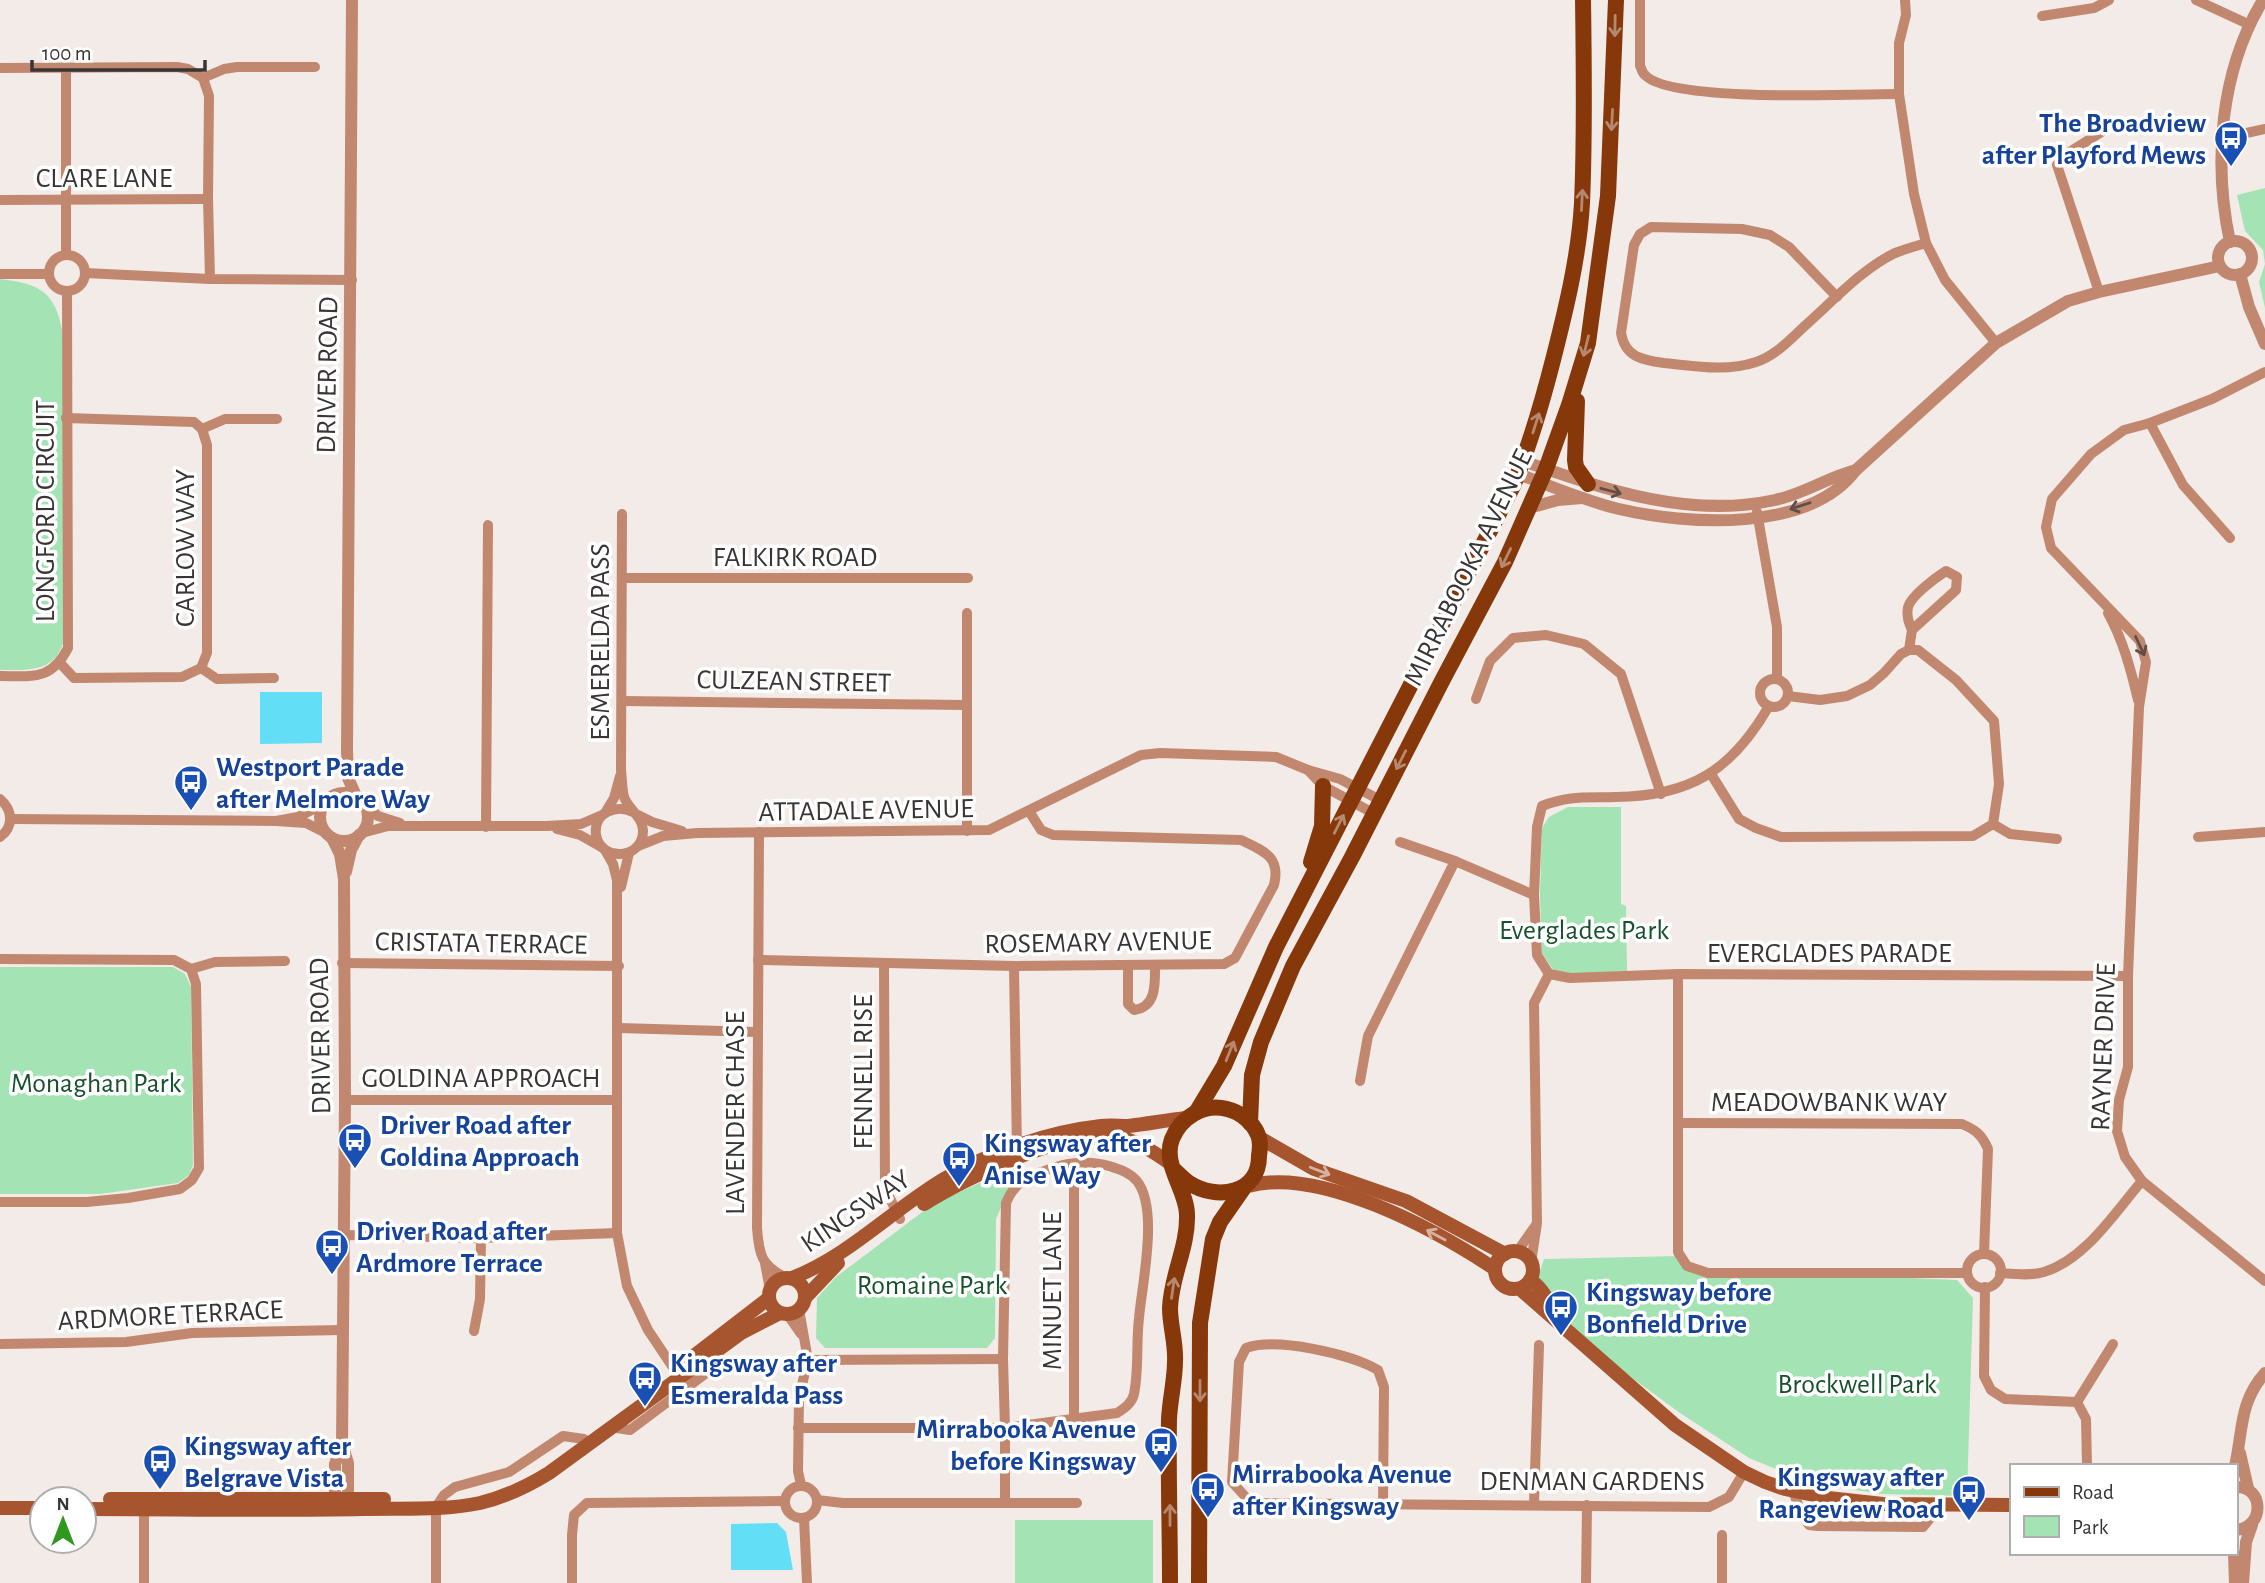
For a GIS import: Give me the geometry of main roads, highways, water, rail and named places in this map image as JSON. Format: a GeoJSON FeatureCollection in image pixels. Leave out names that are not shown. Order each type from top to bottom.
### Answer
{"type":"FeatureCollection","features":[{"type":"Feature","properties":{"kind":"main road","name":"MIRRABOOKA AVENUE"},"geometry":{"type":"LineString","coordinates":[[1191,1114],[1224,1066],[1276,947],[1521,468],[1539,416],[1565,315],[1576,251],[1582,204],[1583,0]]}},
{"type":"Feature","properties":{"kind":"main road","name":"MIRRABOOKA AVENUE"},"geometry":{"type":"LineString","coordinates":[[1250,1123],[1252,1075],[1261,1042],[1293,966],[1505,562],[1543,476],[1578,374],[1588,343],[1608,196],[1616,0]]}},
{"type":"Feature","properties":{"kind":"main road"},"geometry":{"type":"LineString","coordinates":[[1578,374],[1575,460],[1587,491]]}},
{"type":"Feature","properties":{"kind":"main road"},"geometry":{"type":"LineString","coordinates":[[1299,902],[1322,826],[1323,786]]}},
{"type":"Feature","properties":{"kind":"main road"},"geometry":{"type":"LineString","coordinates":[[1170,1583],[1169,1419],[1175,1362],[1170,1307],[1188,1215],[1172,1166],[1170,1151],[1172,1139],[1191,1114],[1211,1107],[1226,1108],[1239,1113],[1260,1138],[1314,1169],[1406,1201],[1511,1253],[1524,1254],[1531,1263],[1533,1273],[1525,1284]]}},
{"type":"Feature","properties":{"kind":"main road","name":"KINGSWAY"},"geometry":{"type":"LineString","coordinates":[[98,1499],[464,1506],[487,1501],[528,1485],[549,1473],[610,1427],[677,1374],[769,1294],[776,1281],[817,1269],[899,1215],[1017,1152],[1065,1132],[1128,1126],[1191,1114]]}},
{"type":"Feature","properties":{"kind":"main road","name":"KINGSWAY"},"geometry":{"type":"LineString","coordinates":[[1017,1152],[1107,1136],[1119,1137],[1144,1146],[1172,1166]]}},
{"type":"Feature","properties":{"kind":"main road"},"geometry":{"type":"LineString","coordinates":[[1199,1583],[1200,1323],[1213,1239],[1220,1222],[1259,1168],[1260,1138]]}},
{"type":"Feature","properties":{"kind":"main road"},"geometry":{"type":"LineString","coordinates":[[1172,1166],[1188,1183],[1206,1191],[1223,1192],[1265,1181],[1290,1182],[1340,1194],[1398,1214],[1495,1269]]}},
{"type":"Feature","properties":{"kind":"main road","name":"KINGSWAY"},"geometry":{"type":"LineString","coordinates":[[438,1504],[477,1497],[505,1488],[536,1473],[677,1374],[719,1351],[741,1333],[793,1308],[833,1268],[899,1215]]}},
{"type":"Feature","properties":{"kind":"main road"},"geometry":{"type":"LineString","coordinates":[[1511,1253],[1496,1263],[1496,1278],[1502,1286],[1511,1289],[1536,1283],[1560,1325],[1675,1425],[1744,1472],[1793,1491],[1828,1498],[1883,1504],[2010,1505]]}},
{"type":"Feature","properties":{"kind":"main road","name":"KINGSWAY"},"geometry":{"type":"LineString","coordinates":[[789,1278],[802,1286],[793,1308]]}},
{"type":"Feature","properties":{"kind":"main road"},"geometry":{"type":"LineString","coordinates":[[769,1294],[773,1307],[793,1308]]}},
{"type":"Feature","properties":{"kind":"main road"},"geometry":{"type":"LineString","coordinates":[[1,1503],[28,1500]]}},
{"type":"Feature","properties":{"kind":"main road"},"geometry":{"type":"LineString","coordinates":[[1,1503],[28,1506]]}},
{"type":"Feature","properties":{"kind":"main road","name":"KINGSWAY"},"geometry":{"type":"LineString","coordinates":[[98,1509],[342,1504]]}},
{"type":"Feature","properties":{"kind":"water"},"geometry":{"type":"Polygon","coordinates":[[[260,692],[322,692],[322,743],[260,744],[260,692]]]}},
{"type":"Feature","properties":{"kind":"water"},"geometry":{"type":"Polygon","coordinates":[[[777,1523],[786,1532],[793,1570],[731,1570],[731,1524],[777,1523]]]}},
{"type":"Feature","properties":{"kind":"place","name":"The Broadview after Playford Mews"},"geometry":{"type":"Point","coordinates":[2231,168]}},
{"type":"Feature","properties":{"kind":"place","name":"Westport Parade after Melmore Way"},"geometry":{"type":"Point","coordinates":[191,812]}},
{"type":"Feature","properties":{"kind":"place","name":"Driver Road after Goldina Approach"},"geometry":{"type":"Point","coordinates":[355,1170]}},
{"type":"Feature","properties":{"kind":"place","name":"Kingsway after Anise Way"},"geometry":{"type":"Point","coordinates":[959,1188]}},
{"type":"Feature","properties":{"kind":"place","name":"Driver Road after Ardmore Terrace"},"geometry":{"type":"Point","coordinates":[332,1276]}},
{"type":"Feature","properties":{"kind":"place","name":"Kingsway before Bonfield Drive"},"geometry":{"type":"Point","coordinates":[1561,1337]}},
{"type":"Feature","properties":{"kind":"place","name":"Kingsway after Esmeralda Pass"},"geometry":{"type":"Point","coordinates":[645,1408]}},
{"type":"Feature","properties":{"kind":"place","name":"Mirrabooka Avenue before Kingsway"},"geometry":{"type":"Point","coordinates":[1161,1474]}},
{"type":"Feature","properties":{"kind":"place","name":"Kingsway after Belgrave Vista"},"geometry":{"type":"Point","coordinates":[160,1491]}},
{"type":"Feature","properties":{"kind":"place","name":"Mirrabooka Avenue after Kingsway"},"geometry":{"type":"Point","coordinates":[1208,1519]}},
{"type":"Feature","properties":{"kind":"place","name":"Kingsway after Rangeview Road"},"geometry":{"type":"Point","coordinates":[1969,1522]}},
{"type":"Feature","properties":{"kind":"park label","name":"Everglades Park"},"geometry":{"type":"Point","coordinates":[1584,929]}},
{"type":"Feature","properties":{"kind":"park label","name":"Monaghan Park"},"geometry":{"type":"Point","coordinates":[96,1082]}},
{"type":"Feature","properties":{"kind":"park label","name":"Romaine Park"},"geometry":{"type":"Point","coordinates":[932,1284]}},
{"type":"Feature","properties":{"kind":"park label","name":"Brockwell Park"},"geometry":{"type":"Point","coordinates":[1857,1383]}}]}
